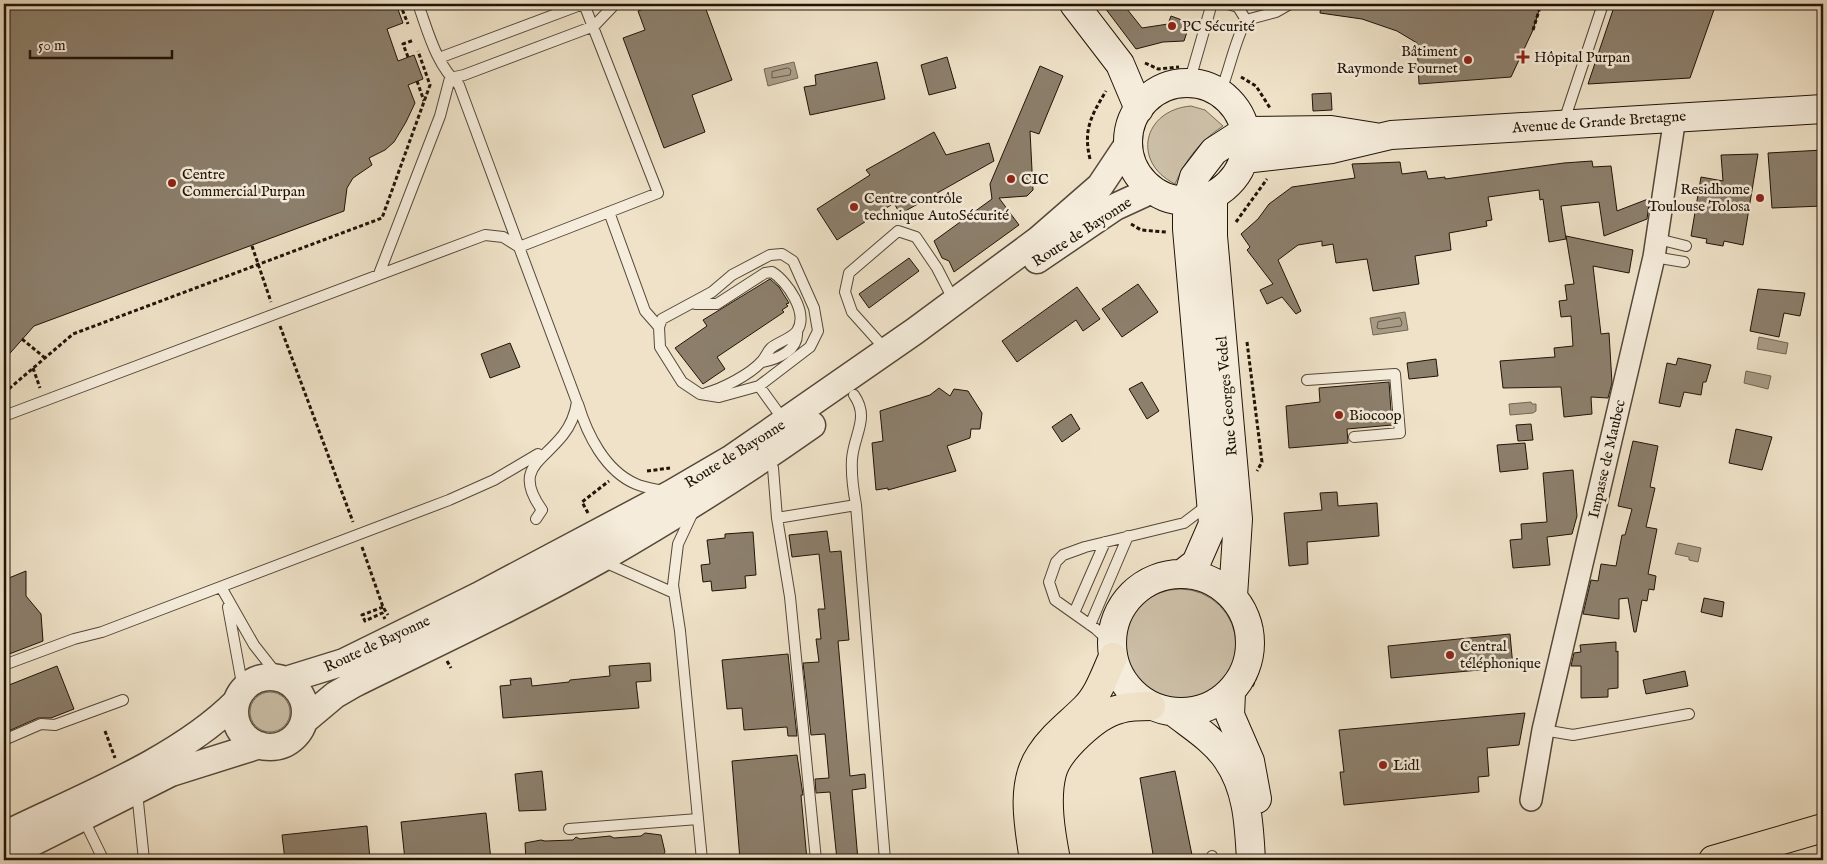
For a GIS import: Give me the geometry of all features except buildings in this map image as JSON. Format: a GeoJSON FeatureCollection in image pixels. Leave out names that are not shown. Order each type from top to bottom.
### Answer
{"type":"FeatureCollection","features":[{"type":"Feature","properties":{"kind":"highway"},"geometry":{"type":"LineString","coordinates":[[1034,860],[1028,820],[1028,797],[1032,771],[1040,755],[1066,724],[1086,707],[1100,685],[1102,638]]}},
{"type":"Feature","properties":{"kind":"highway"},"geometry":{"type":"LineString","coordinates":[[1056,860],[1051,837],[1049,789],[1052,771],[1062,754],[1076,738],[1094,723],[1118,709],[1163,709]]}},
{"type":"Feature","properties":{"kind":"highway"},"geometry":{"type":"LineString","coordinates":[[1713,860],[1823,828]]}},
{"type":"Feature","properties":{"kind":"main road"},"geometry":{"type":"LineString","coordinates":[[1074,4],[1125,71],[1139,109]]}},
{"type":"Feature","properties":{"kind":"main road"},"geometry":{"type":"LineString","coordinates":[[1125,71],[1154,76],[1186,78],[1205,86],[1225,81],[1231,102],[1239,114],[1245,131],[1244,159],[1237,174],[1226,186],[1200,199],[1166,197],[1152,190],[1141,178],[1131,162],[1128,144],[1131,126],[1139,109],[1154,94],[1186,78]]}},
{"type":"Feature","properties":{"kind":"main road","name":"Avenue de Grande Bretagne"},"geometry":{"type":"LineString","coordinates":[[1244,159],[1332,149],[1375,137],[1823,109]]}},
{"type":"Feature","properties":{"kind":"main road","name":"Avenue de Grande Bretagne"},"geometry":{"type":"LineString","coordinates":[[1245,131],[1331,130],[1375,137]]}},
{"type":"Feature","properties":{"kind":"main road"},"geometry":{"type":"LineString","coordinates":[[1200,199],[1194,177],[1214,151],[1245,131]]}},
{"type":"Feature","properties":{"kind":"main road","name":"Rue Georges Vedel"},"geometry":{"type":"LineString","coordinates":[[1184,573],[1196,563],[1213,524],[1187,229],[1200,199]]}},
{"type":"Feature","properties":{"kind":"main road","name":"Rue Georges Vedel"},"geometry":{"type":"LineString","coordinates":[[1200,199],[1212,236],[1238,519],[1241,597]]}},
{"type":"Feature","properties":{"kind":"main road"},"geometry":{"type":"LineString","coordinates":[[1252,860],[1245,796],[1228,760],[1213,742],[1163,709],[1133,694],[1120,677],[1102,638],[1114,625],[1121,608],[1133,593],[1156,579],[1184,573],[1204,576],[1241,597],[1251,642],[1240,692],[1230,715],[1250,761],[1256,794],[1262,860]]}},
{"type":"Feature","properties":{"kind":"main road"},"geometry":{"type":"LineString","coordinates":[[1163,709],[1197,711],[1240,692]]}},
{"type":"Feature","properties":{"kind":"street","name":"Impasse de Maubec"},"geometry":{"type":"LineString","coordinates":[[1532,800],[1543,730],[1656,248],[1675,117]]}},
{"type":"Feature","properties":{"kind":"street","name":"Route de Bayonne"},"geometry":{"type":"LineString","coordinates":[[4,835],[130,784],[171,774],[260,745],[273,746],[286,743],[298,734],[304,721],[336,695],[354,684],[599,560],[698,502],[766,458],[790,430],[887,352],[1038,240],[1094,192],[1128,144]]}},
{"type":"Feature","properties":{"kind":"street","name":"Route de Bayonne"},"geometry":{"type":"LineString","coordinates":[[4,857],[82,817],[130,784],[204,731],[253,681],[266,677],[283,679],[344,662],[478,596],[672,493],[732,458],[790,430],[854,395],[1048,252],[1115,207],[1152,190]]}},
{"type":"Feature","properties":{"kind":"street"},"geometry":{"type":"LineString","coordinates":[[283,679],[295,687],[302,697],[305,708],[304,721]]}},
{"type":"Feature","properties":{"kind":"street"},"geometry":{"type":"LineString","coordinates":[[240,696],[237,724],[242,733],[260,745]]}},
{"type":"Feature","properties":{"kind":"lane"},"geometry":{"type":"LineString","coordinates":[[418,4],[439,58],[450,78],[459,85],[583,422],[600,453],[618,473],[636,484],[672,493]]}},
{"type":"Feature","properties":{"kind":"lane"},"geometry":{"type":"LineString","coordinates":[[439,58],[583,4],[594,26],[658,193],[519,247]]}},
{"type":"Feature","properties":{"kind":"lane"},"geometry":{"type":"LineString","coordinates":[[450,78],[464,75],[594,26],[615,4]]}},
{"type":"Feature","properties":{"kind":"lane"},"geometry":{"type":"LineString","coordinates":[[1186,78],[1209,7],[1221,4]]}},
{"type":"Feature","properties":{"kind":"lane"},"geometry":{"type":"LineString","coordinates":[[1228,4],[1238,7],[1246,20]]}},
{"type":"Feature","properties":{"kind":"lane"},"geometry":{"type":"LineString","coordinates":[[1225,81],[1237,38],[1246,20],[1276,12],[1290,4]]}},
{"type":"Feature","properties":{"kind":"lane"},"geometry":{"type":"LineString","coordinates":[[1562,125],[1603,4]]}},
{"type":"Feature","properties":{"kind":"lane"},"geometry":{"type":"LineString","coordinates":[[379,274],[440,116],[450,78]]}},
{"type":"Feature","properties":{"kind":"lane"},"geometry":{"type":"LineString","coordinates":[[609,212],[645,311],[659,327]]}},
{"type":"Feature","properties":{"kind":"lane"},"geometry":{"type":"LineString","coordinates":[[887,352],[852,312],[845,292],[849,273],[898,231],[916,237],[937,268],[955,302]]}},
{"type":"Feature","properties":{"kind":"lane"},"geometry":{"type":"LineString","coordinates":[[4,416],[485,235],[502,237],[519,247]]}},
{"type":"Feature","properties":{"kind":"lane"},"geometry":{"type":"LineString","coordinates":[[1656,248],[1686,246]]}},
{"type":"Feature","properties":{"kind":"lane"},"geometry":{"type":"LineString","coordinates":[[1656,248],[1684,262]]}},
{"type":"Feature","properties":{"kind":"lane"},"geometry":{"type":"LineString","coordinates":[[782,254],[793,261],[814,308],[818,331],[810,348],[759,386],[719,397],[700,394],[682,382],[665,358],[660,347],[659,327],[662,319],[680,308],[693,304],[712,292],[732,275],[770,255],[782,254]]}},
{"type":"Feature","properties":{"kind":"lane"},"geometry":{"type":"LineString","coordinates":[[693,304],[717,304],[765,273],[772,272],[778,276],[798,308],[800,321],[795,346],[774,360],[762,362],[726,386],[700,394]]}},
{"type":"Feature","properties":{"kind":"lane"},"geometry":{"type":"LineString","coordinates":[[1307,380],[1395,374],[1400,433],[1354,437]]}},
{"type":"Feature","properties":{"kind":"lane"},"geometry":{"type":"LineString","coordinates":[[759,386],[790,430]]}},
{"type":"Feature","properties":{"kind":"lane"},"geometry":{"type":"LineString","coordinates":[[854,395],[861,406],[861,421],[852,456],[852,481],[856,505],[885,860]]}},
{"type":"Feature","properties":{"kind":"lane"},"geometry":{"type":"LineString","coordinates":[[536,519],[542,510],[530,488],[532,468],[571,424],[577,402]]}},
{"type":"Feature","properties":{"kind":"lane"},"geometry":{"type":"LineString","coordinates":[[4,665],[74,639],[102,632],[471,491],[515,469],[554,444]]}},
{"type":"Feature","properties":{"kind":"lane"},"geometry":{"type":"LineString","coordinates":[[766,458],[773,468],[777,518],[790,597],[816,860]]}},
{"type":"Feature","properties":{"kind":"lane"},"geometry":{"type":"LineString","coordinates":[[698,502],[678,544],[673,585],[702,860]]}},
{"type":"Feature","properties":{"kind":"lane"},"geometry":{"type":"LineString","coordinates":[[1102,638],[1074,613],[1055,600],[1049,587],[1056,562],[1063,555],[1105,542],[1184,523],[1210,503]]}},
{"type":"Feature","properties":{"kind":"lane"},"geometry":{"type":"LineString","coordinates":[[777,518],[856,505]]}},
{"type":"Feature","properties":{"kind":"lane"},"geometry":{"type":"LineString","coordinates":[[1102,638],[1097,607],[1128,536]]}},
{"type":"Feature","properties":{"kind":"lane"},"geometry":{"type":"LineString","coordinates":[[1074,613],[1105,542]]}},
{"type":"Feature","properties":{"kind":"lane"},"geometry":{"type":"LineString","coordinates":[[599,560],[674,594]]}},
{"type":"Feature","properties":{"kind":"lane"},"geometry":{"type":"LineString","coordinates":[[221,587],[226,599],[254,645],[283,679]]}},
{"type":"Feature","properties":{"kind":"lane"},"geometry":{"type":"LineString","coordinates":[[226,599],[240,696]]}},
{"type":"Feature","properties":{"kind":"lane"},"geometry":{"type":"LineString","coordinates":[[4,740],[41,724],[55,725],[123,700]]}},
{"type":"Feature","properties":{"kind":"lane"},"geometry":{"type":"LineString","coordinates":[[1543,730],[1573,735],[1689,714]]}},
{"type":"Feature","properties":{"kind":"lane"},"geometry":{"type":"LineString","coordinates":[[130,784],[144,860]]}},
{"type":"Feature","properties":{"kind":"lane"},"geometry":{"type":"LineString","coordinates":[[82,817],[101,855]]}},
{"type":"Feature","properties":{"kind":"lane"},"geometry":{"type":"LineString","coordinates":[[570,829],[698,819]]}},
{"type":"Feature","properties":{"kind":"path"},"geometry":{"type":"LineString","coordinates":[[4,393],[73,334],[382,218],[430,85],[400,4]]}},
{"type":"Feature","properties":{"kind":"path"},"geometry":{"type":"LineString","coordinates":[[1533,30],[1542,4]]}},
{"type":"Feature","properties":{"kind":"path"},"geometry":{"type":"LineString","coordinates":[[408,58],[402,44],[414,40]]}},
{"type":"Feature","properties":{"kind":"path"},"geometry":{"type":"LineString","coordinates":[[1090,160],[1086,142],[1091,116],[1125,71],[1158,69],[1186,78]]}},
{"type":"Feature","properties":{"kind":"path"},"geometry":{"type":"LineString","coordinates":[[417,81],[424,101]]}},
{"type":"Feature","properties":{"kind":"path"},"geometry":{"type":"LineString","coordinates":[[1225,81],[1256,86],[1271,110]]}},
{"type":"Feature","properties":{"kind":"path"},"geometry":{"type":"LineString","coordinates":[[1234,224],[1270,175]]}},
{"type":"Feature","properties":{"kind":"path"},"geometry":{"type":"LineString","coordinates":[[1125,221],[1142,230],[1162,232]]}},
{"type":"Feature","properties":{"kind":"path"},"geometry":{"type":"LineString","coordinates":[[252,246],[383,607],[362,615],[365,621],[382,613],[388,625]]}},
{"type":"Feature","properties":{"kind":"path"},"geometry":{"type":"LineString","coordinates":[[22,339],[45,358]]}},
{"type":"Feature","properties":{"kind":"path"},"geometry":{"type":"LineString","coordinates":[[33,368],[42,390]]}},
{"type":"Feature","properties":{"kind":"path"},"geometry":{"type":"LineString","coordinates":[[1240,692],[1261,662],[1262,636],[1241,597]]}},
{"type":"Feature","properties":{"kind":"path"},"geometry":{"type":"LineString","coordinates":[[105,731],[130,784]]}},
{"type":"Feature","properties":{"kind":"shaded area"},"geometry":{"type":"Polygon","coordinates":[[[1191,106],[1205,110],[1223,126],[1194,151],[1175,184],[1161,174],[1152,163],[1148,151],[1148,138],[1153,127],[1162,117],[1175,110],[1191,106]]]}},
{"type":"Feature","properties":{"kind":"shaded area"},"geometry":{"type":"Polygon","coordinates":[[[1180,589],[1202,593],[1220,605],[1232,623],[1236,645],[1232,667],[1220,685],[1202,697],[1180,701],[1158,697],[1140,685],[1128,667],[1124,645],[1128,623],[1140,605],[1158,593],[1180,589]]]}},
{"type":"Feature","properties":{"kind":"shaded area"},"geometry":{"type":"Polygon","coordinates":[[[274,692],[281,695],[287,701],[290,712],[289,720],[281,729],[274,732],[266,732],[259,729],[251,720],[250,708],[253,701],[262,693],[274,692]]]}},
{"type":"Feature","properties":{"kind":"water"},"geometry":{"type":"Polygon","coordinates":[[[794,62],[798,78],[768,86],[764,69],[794,62]]]}},
{"type":"Feature","properties":{"kind":"water"},"geometry":{"type":"Polygon","coordinates":[[[1405,312],[1408,330],[1373,335],[1370,318],[1405,312]]]}},
{"type":"Feature","properties":{"kind":"water"},"geometry":{"type":"Polygon","coordinates":[[[1759,337],[1788,343],[1786,354],[1757,349],[1759,337]]]}},
{"type":"Feature","properties":{"kind":"water"},"geometry":{"type":"Polygon","coordinates":[[[1746,371],[1771,376],[1768,389],[1744,383],[1746,371]]]}},
{"type":"Feature","properties":{"kind":"water"},"geometry":{"type":"Polygon","coordinates":[[[1531,402],[1536,404],[1536,411],[1533,413],[1510,415],[1509,404],[1531,402]]]}},
{"type":"Feature","properties":{"kind":"water"},"geometry":{"type":"Polygon","coordinates":[[[1678,543],[1701,548],[1698,562],[1689,560],[1689,557],[1675,554],[1678,543]]]}},
{"type":"Feature","properties":{"kind":"place","name":"PC Sécurité"},"geometry":{"type":"Point","coordinates":[1172,26]}},
{"type":"Feature","properties":{"kind":"place","name":"Hôpital Purpan"},"geometry":{"type":"Point","coordinates":[1523,57]}},
{"type":"Feature","properties":{"kind":"place","name":"Bâtiment Raymonde Fournet"},"geometry":{"type":"Point","coordinates":[1468,60]}},
{"type":"Feature","properties":{"kind":"place","name":"CIC"},"geometry":{"type":"Point","coordinates":[1011,179]}},
{"type":"Feature","properties":{"kind":"place","name":"Centre Commercial Purpan"},"geometry":{"type":"Point","coordinates":[172,183]}},
{"type":"Feature","properties":{"kind":"place","name":"Residhome Toulouse Tolosa"},"geometry":{"type":"Point","coordinates":[1760,198]}},
{"type":"Feature","properties":{"kind":"place","name":"Centre contrôle technique AutoSécurité"},"geometry":{"type":"Point","coordinates":[854,207]}},
{"type":"Feature","properties":{"kind":"place","name":"Biocoop"},"geometry":{"type":"Point","coordinates":[1339,415]}},
{"type":"Feature","properties":{"kind":"place","name":"Central téléphonique"},"geometry":{"type":"Point","coordinates":[1450,655]}},
{"type":"Feature","properties":{"kind":"place","name":"Lidl"},"geometry":{"type":"Point","coordinates":[1383,765]}}]}
